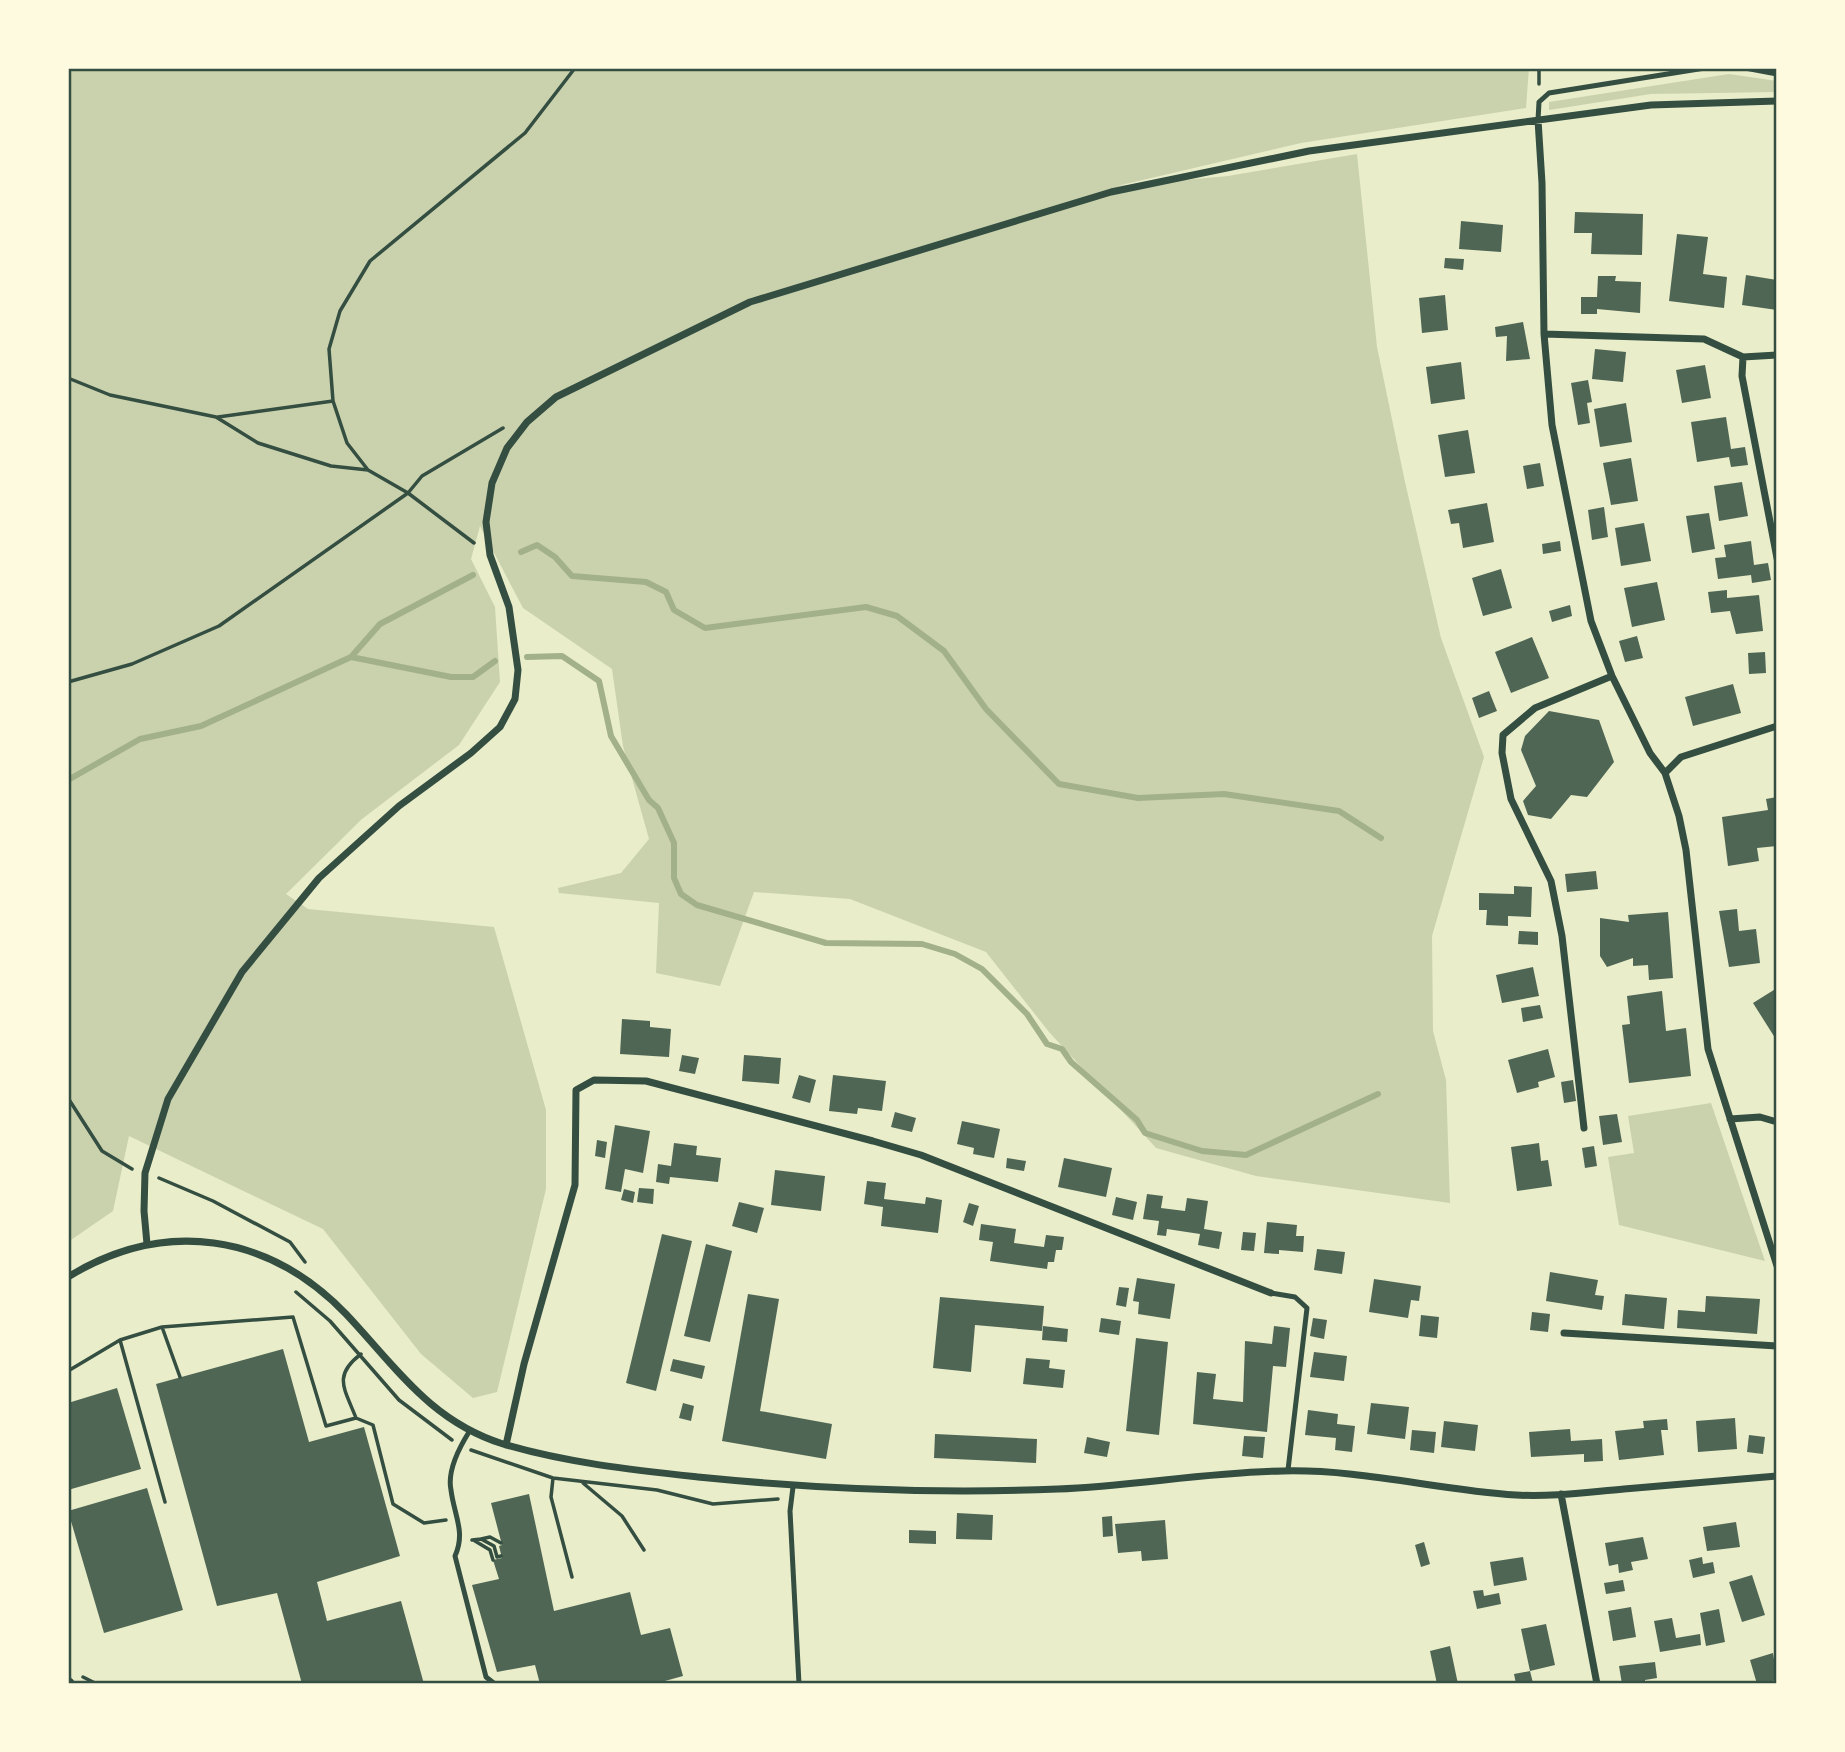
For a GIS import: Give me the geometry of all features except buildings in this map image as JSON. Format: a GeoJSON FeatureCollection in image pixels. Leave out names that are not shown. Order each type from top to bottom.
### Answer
{"type":"FeatureCollection","features":[{"type":"Feature","properties":{"kind":"street"},"geometry":{"type":"LineString","coordinates":[[147,1244],[145,1173],[168,1099],[242,972],[318,878],[399,806],[471,753],[500,727],[515,699],[518,670],[509,607],[489,555],[486,522],[492,483],[507,448],[527,422],[556,397],[750,302],[1111,192],[1309,150],[1651,105],[1777,101]]}},
{"type":"Feature","properties":{"kind":"street"},"geometry":{"type":"LineString","coordinates":[[1538,120],[1542,183],[1544,334],[1552,425],[1591,621],[1612,676],[1650,753],[1665,773],[1679,816],[1686,850],[1708,1049],[1777,1266]]}},
{"type":"Feature","properties":{"kind":"street"},"geometry":{"type":"LineString","coordinates":[[1544,334],[1703,338],[1743,357],[1777,355]]}},
{"type":"Feature","properties":{"kind":"street"},"geometry":{"type":"LineString","coordinates":[[1743,357],[1742,376],[1777,558]]}},
{"type":"Feature","properties":{"kind":"street"},"geometry":{"type":"LineString","coordinates":[[1584,1128],[1562,936],[1551,881],[1511,799],[1502,753],[1503,735],[1535,708],[1612,676]]}},
{"type":"Feature","properties":{"kind":"street"},"geometry":{"type":"LineString","coordinates":[[1665,773],[1681,757],[1777,726]]}},
{"type":"Feature","properties":{"kind":"street"},"geometry":{"type":"LineString","coordinates":[[506,1445],[524,1364],[575,1185],[576,1090],[594,1080],[646,1081],[921,1155],[1271,1293]]}},
{"type":"Feature","properties":{"kind":"street"},"geometry":{"type":"LineString","coordinates":[[1730,1119],[1760,1117],[1777,1122]]}},
{"type":"Feature","properties":{"kind":"street"},"geometry":{"type":"LineString","coordinates":[[68,1277],[99,1258],[147,1244],[190,1240],[229,1244],[276,1262],[304,1279],[343,1311],[431,1406],[468,1432],[506,1445],[605,1467],[793,1487],[1062,1489],[1287,1470],[1327,1472],[1473,1491],[1562,1494],[1777,1476]]}},
{"type":"Feature","properties":{"kind":"street"},"geometry":{"type":"LineString","coordinates":[[1564,1333],[1777,1346]]}},
{"type":"Feature","properties":{"kind":"street"},"geometry":{"type":"LineString","coordinates":[[1562,1494],[1597,1684]]}},
{"type":"Feature","properties":{"kind":"lane"},"geometry":{"type":"LineString","coordinates":[[1538,120],[1539,102],[1549,93],[1705,68]]}},
{"type":"Feature","properties":{"kind":"lane"},"geometry":{"type":"LineString","coordinates":[[1745,68],[1777,74]]}},
{"type":"Feature","properties":{"kind":"lane"},"geometry":{"type":"LineString","coordinates":[[1271,1293],[1295,1297],[1307,1308],[1287,1470]]}},
{"type":"Feature","properties":{"kind":"lane"},"geometry":{"type":"LineString","coordinates":[[468,1432],[460,1446],[450,1488],[462,1538],[455,1556],[486,1677],[495,1684]]}},
{"type":"Feature","properties":{"kind":"lane"},"geometry":{"type":"LineString","coordinates":[[793,1487],[799,1684]]}},
{"type":"Feature","properties":{"kind":"path"},"geometry":{"type":"LineString","coordinates":[[489,555],[408,493],[368,470],[347,443],[333,401],[329,349],[340,311],[370,261],[525,133],[575,68]]}},
{"type":"Feature","properties":{"kind":"path"},"geometry":{"type":"LineString","coordinates":[[68,378],[110,395],[216,417],[333,401]]}},
{"type":"Feature","properties":{"kind":"path"},"geometry":{"type":"LineString","coordinates":[[216,417],[258,443],[331,466],[368,470]]}},
{"type":"Feature","properties":{"kind":"path"},"geometry":{"type":"LineString","coordinates":[[68,684],[132,664],[219,626],[408,493],[422,476],[511,423]]}},
{"type":"Feature","properties":{"kind":"path"},"geometry":{"type":"LineString","coordinates":[[68,1098],[102,1151],[122,1165],[213,1201],[290,1242],[313,1272]]}},
{"type":"Feature","properties":{"kind":"path"},"geometry":{"type":"LineString","coordinates":[[285,1285],[330,1321],[399,1400],[460,1446],[505,1464],[553,1478],[657,1490],[713,1504],[792,1498]]}},
{"type":"Feature","properties":{"kind":"path"},"geometry":{"type":"LineString","coordinates":[[68,1371],[120,1340],[162,1327],[293,1317],[326,1426],[356,1418],[373,1425],[393,1504],[424,1523],[458,1519]]}},
{"type":"Feature","properties":{"kind":"path"},"geometry":{"type":"LineString","coordinates":[[162,1327],[180,1377]]}},
{"type":"Feature","properties":{"kind":"path"},"geometry":{"type":"LineString","coordinates":[[120,1340],[164,1502]]}},
{"type":"Feature","properties":{"kind":"path"},"geometry":{"type":"LineString","coordinates":[[356,1418],[342,1377],[344,1369],[360,1354]]}},
{"type":"Feature","properties":{"kind":"path"},"geometry":{"type":"LineString","coordinates":[[553,1478],[551,1497],[572,1577]]}},
{"type":"Feature","properties":{"kind":"path"},"geometry":{"type":"LineString","coordinates":[[582,1482],[622,1516],[644,1550]]}},
{"type":"Feature","properties":{"kind":"path"},"geometry":{"type":"LineString","coordinates":[[475,1541],[490,1537],[501,1544]]}},
{"type":"Feature","properties":{"kind":"path"},"geometry":{"type":"LineString","coordinates":[[462,1538],[475,1541],[490,1550],[494,1560]]}},
{"type":"Feature","properties":{"kind":"path"},"geometry":{"type":"LineString","coordinates":[[481,1539],[494,1546],[497,1557],[501,1556]]}},
{"type":"Feature","properties":{"kind":"green space"},"geometry":{"type":"Polygon","coordinates":[[[68,68],[1529,68],[1526,108],[1301,143],[1117,186],[1228,176],[1357,154],[1377,347],[1405,482],[1441,638],[1484,757],[1432,936],[1433,1031],[1446,1080],[1450,1203],[1256,1176],[1156,1148],[1049,1032],[986,952],[850,899],[754,892],[720,986],[656,973],[659,903],[559,893],[558,888],[621,873],[649,839],[623,746],[612,669],[523,608],[480,526],[471,559],[495,607],[500,682],[459,745],[362,819],[286,894],[308,909],[494,927],[546,1110],[546,1189],[497,1392],[473,1398],[421,1354],[323,1229],[129,1136],[113,1211],[68,1242],[68,68]]]}},
{"type":"Feature","properties":{"kind":"green space"},"geometry":{"type":"Polygon","coordinates":[[[1729,74],[1777,81],[1777,92],[1651,94],[1549,110],[1549,102],[1729,74]]]}},
{"type":"Feature","properties":{"kind":"green space"},"geometry":{"type":"Polygon","coordinates":[[[1711,1103],[1765,1261],[1619,1225],[1608,1157],[1634,1153],[1628,1116],[1711,1103]]]}},
{"type":"Feature","properties":{"kind":"waterway"},"geometry":{"type":"LineString","coordinates":[[521,552],[537,545],[555,557],[572,576],[646,582],[666,592],[674,610],[705,628],[866,607],[897,616],[944,651],[986,709],[1059,784],[1138,798],[1224,794],[1339,811],[1381,838]]}},
{"type":"Feature","properties":{"kind":"waterway"},"geometry":{"type":"LineString","coordinates":[[68,780],[140,739],[201,726],[351,657],[380,624],[473,575]]}},
{"type":"Feature","properties":{"kind":"waterway"},"geometry":{"type":"LineString","coordinates":[[527,657],[562,656],[599,681],[611,736],[649,800],[658,808],[674,843],[674,878],[681,894],[697,905],[826,943],[922,944],[955,954],[982,969],[1027,1014],[1047,1044],[1062,1049],[1071,1062],[1137,1120],[1145,1133],[1202,1151],[1246,1155],[1378,1094]]}},
{"type":"Feature","properties":{"kind":"waterway"},"geometry":{"type":"LineString","coordinates":[[351,657],[451,677],[473,677],[495,661]]}}]}
